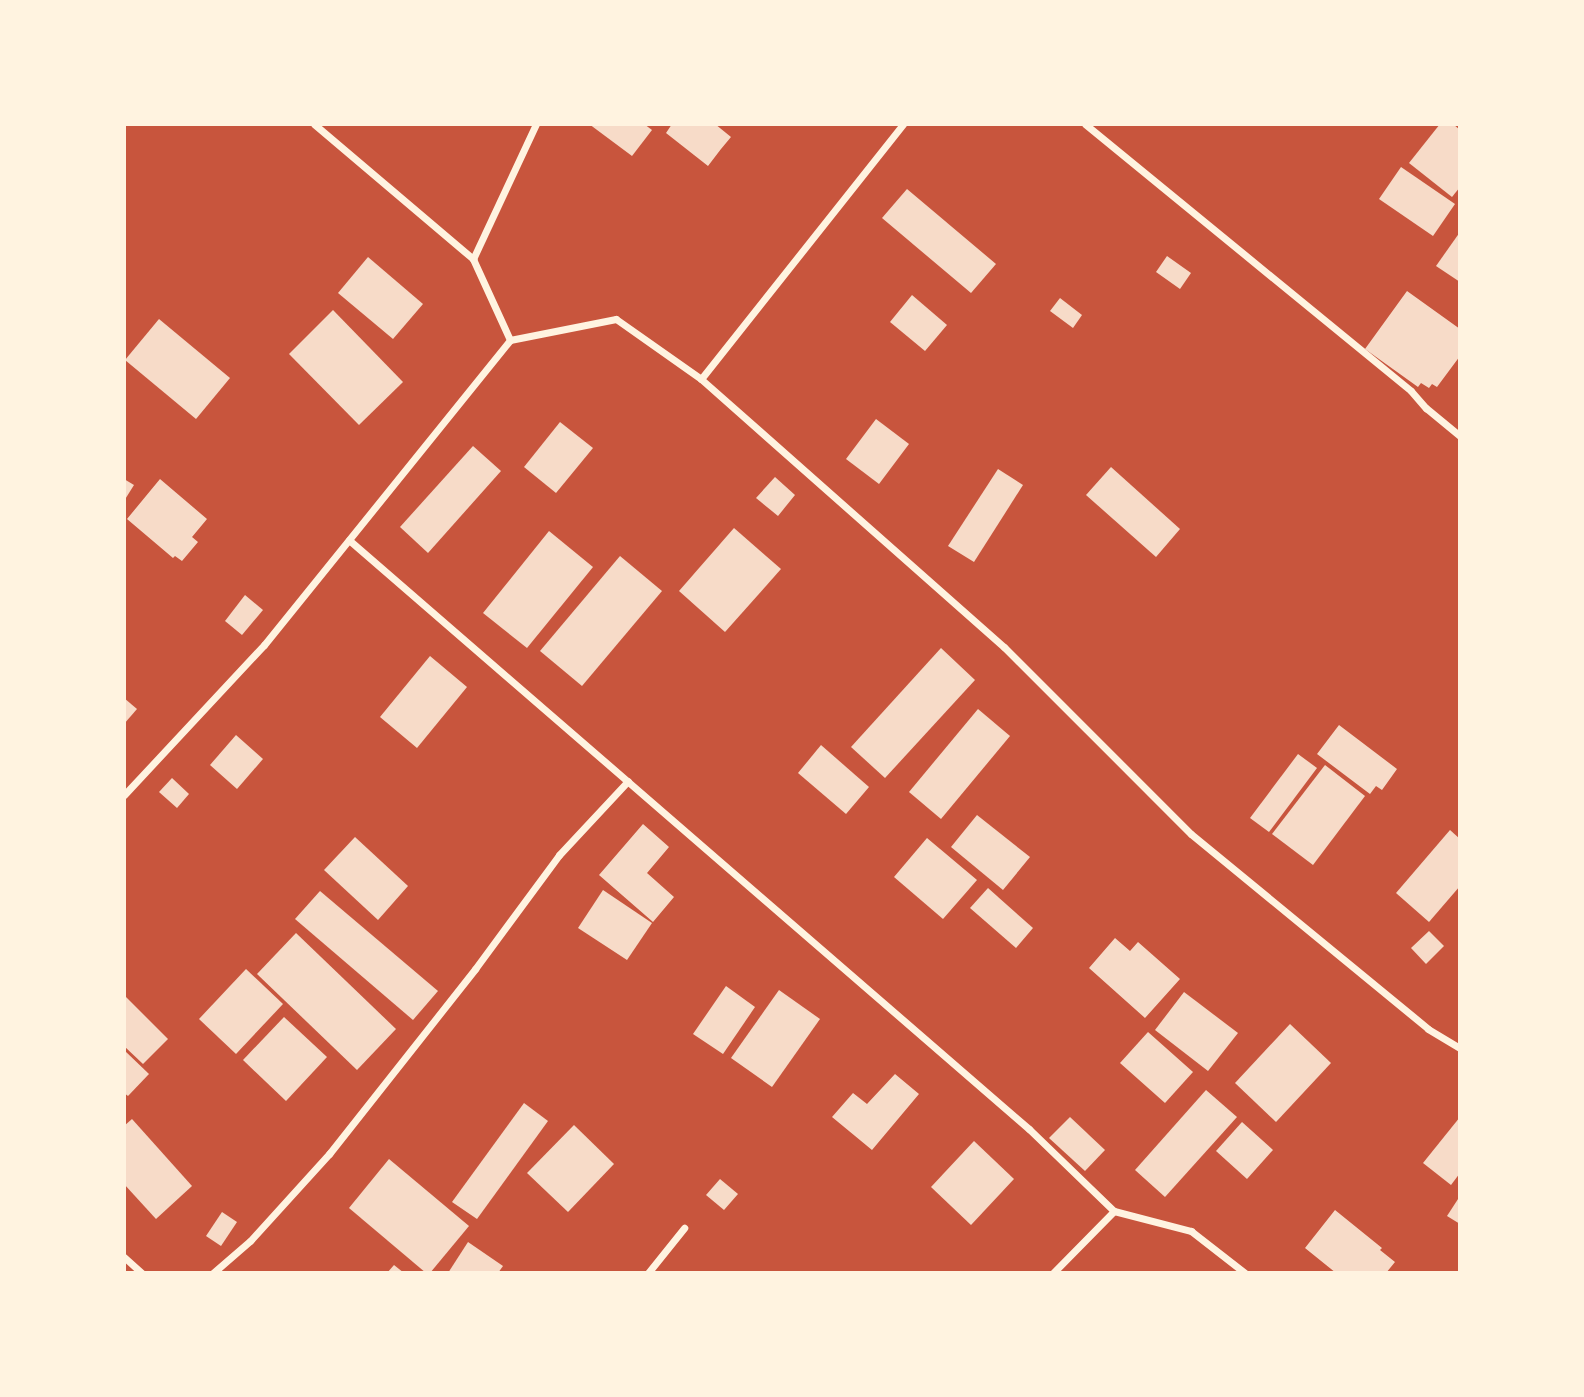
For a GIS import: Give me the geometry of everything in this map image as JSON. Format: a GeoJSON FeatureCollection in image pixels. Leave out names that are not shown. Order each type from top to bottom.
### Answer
{"type":"FeatureCollection","features":[{"type":"Feature","properties":{"kind":"street"},"geometry":{"type":"LineString","coordinates":[[314,124],[473,259],[510,340]]}},
{"type":"Feature","properties":{"kind":"street"},"geometry":{"type":"LineString","coordinates":[[473,259],[536,124]]}},
{"type":"Feature","properties":{"kind":"street"},"geometry":{"type":"LineString","coordinates":[[701,379],[902,124]]}},
{"type":"Feature","properties":{"kind":"street"},"geometry":{"type":"LineString","coordinates":[[1085,124],[1411,391],[1426,408],[1460,436]]}},
{"type":"Feature","properties":{"kind":"street"},"geometry":{"type":"LineString","coordinates":[[124,795],[264,645],[510,340],[616,319],[701,379],[1004,647],[1191,834],[1428,1029],[1460,1048]]}},
{"type":"Feature","properties":{"kind":"street"},"geometry":{"type":"LineString","coordinates":[[349,540],[1028,1129],[1114,1210],[1191,1231],[1245,1273]]}},
{"type":"Feature","properties":{"kind":"street"},"geometry":{"type":"LineString","coordinates":[[212,1273],[250,1241],[329,1154],[474,969],[559,855],[628,781]]}},
{"type":"Feature","properties":{"kind":"street"},"geometry":{"type":"LineString","coordinates":[[1053,1273],[1114,1210]]}},
{"type":"Feature","properties":{"kind":"street"},"geometry":{"type":"LineString","coordinates":[[648,1273],[684,1228]]}},
{"type":"Feature","properties":{"kind":"street"},"geometry":{"type":"LineString","coordinates":[[124,1257],[142,1273]]}},
{"type":"Feature","properties":{"kind":"building"},"geometry":{"type":"Polygon","coordinates":[[[589,124],[644,124],[652,130],[632,156],[589,124]]]}},
{"type":"Feature","properties":{"kind":"building"},"geometry":{"type":"Polygon","coordinates":[[[672,124],[715,124],[731,137],[708,166],[666,133],[672,124]]]}},
{"type":"Feature","properties":{"kind":"building"},"geometry":{"type":"Polygon","coordinates":[[[1440,124],[1453,124],[1460,130],[1460,187],[1452,197],[1409,163],[1440,124]]]}},
{"type":"Feature","properties":{"kind":"building"},"geometry":{"type":"Polygon","coordinates":[[[1401,167],[1455,204],[1433,236],[1379,199],[1401,167]]]}},
{"type":"Feature","properties":{"kind":"building"},"geometry":{"type":"Polygon","coordinates":[[[907,189],[996,264],[971,293],[882,218],[907,189]]]}},
{"type":"Feature","properties":{"kind":"building"},"geometry":{"type":"Polygon","coordinates":[[[1460,232],[1460,282],[1436,266],[1460,232]]]}},
{"type":"Feature","properties":{"kind":"building"},"geometry":{"type":"Polygon","coordinates":[[[1167,256],[1191,273],[1180,289],[1156,272],[1167,256]]]}},
{"type":"Feature","properties":{"kind":"building"},"geometry":{"type":"Polygon","coordinates":[[[368,257],[423,304],[393,339],[338,293],[368,257]]]}},
{"type":"Feature","properties":{"kind":"building"},"geometry":{"type":"Polygon","coordinates":[[[1407,291],[1460,329],[1460,356],[1437,387],[1432,384],[1429,388],[1421,383],[1418,387],[1365,349],[1407,291]]]}},
{"type":"Feature","properties":{"kind":"building"},"geometry":{"type":"Polygon","coordinates":[[[912,295],[947,325],[925,351],[890,322],[912,295]]]}},
{"type":"Feature","properties":{"kind":"building"},"geometry":{"type":"Polygon","coordinates":[[[1060,298],[1082,315],[1073,328],[1050,311],[1060,298]]]}},
{"type":"Feature","properties":{"kind":"building"},"geometry":{"type":"Polygon","coordinates":[[[333,310],[403,382],[359,425],[289,354],[333,310]]]}},
{"type":"Feature","properties":{"kind":"building"},"geometry":{"type":"Polygon","coordinates":[[[159,319],[230,378],[196,419],[125,360],[159,319]]]}},
{"type":"Feature","properties":{"kind":"building"},"geometry":{"type":"Polygon","coordinates":[[[876,419],[909,444],[879,484],[846,459],[876,419]]]}},
{"type":"Feature","properties":{"kind":"building"},"geometry":{"type":"Polygon","coordinates":[[[560,422],[593,448],[556,493],[524,467],[560,422]]]}},
{"type":"Feature","properties":{"kind":"building"},"geometry":{"type":"Polygon","coordinates":[[[473,446],[501,471],[428,553],[400,527],[473,446]]]}},
{"type":"Feature","properties":{"kind":"building"},"geometry":{"type":"Polygon","coordinates":[[[1111,467],[1180,529],[1156,557],[1086,495],[1111,467]]]}},
{"type":"Feature","properties":{"kind":"building"},"geometry":{"type":"Polygon","coordinates":[[[998,469],[1023,485],[974,562],[948,546],[998,469]]]}},
{"type":"Feature","properties":{"kind":"building"},"geometry":{"type":"Polygon","coordinates":[[[775,477],[795,495],[778,516],[756,498],[775,477]]]}},
{"type":"Feature","properties":{"kind":"building"},"geometry":{"type":"Polygon","coordinates":[[[124,479],[134,485],[124,501],[124,479]]]}},
{"type":"Feature","properties":{"kind":"building"},"geometry":{"type":"Polygon","coordinates":[[[160,479],[207,519],[192,537],[198,542],[182,561],[175,556],[173,558],[127,519],[160,479]]]}},
{"type":"Feature","properties":{"kind":"building"},"geometry":{"type":"Polygon","coordinates":[[[734,528],[781,569],[725,632],[679,591],[734,528]]]}},
{"type":"Feature","properties":{"kind":"building"},"geometry":{"type":"Polygon","coordinates":[[[549,531],[593,567],[527,648],[483,613],[549,531]]]}},
{"type":"Feature","properties":{"kind":"building"},"geometry":{"type":"Polygon","coordinates":[[[620,556],[662,591],[582,686],[540,651],[620,556]]]}},
{"type":"Feature","properties":{"kind":"building"},"geometry":{"type":"Polygon","coordinates":[[[245,595],[263,610],[242,635],[225,621],[245,595]]]}},
{"type":"Feature","properties":{"kind":"building"},"geometry":{"type":"Polygon","coordinates":[[[941,648],[975,680],[885,778],[851,747],[941,648]]]}},
{"type":"Feature","properties":{"kind":"building"},"geometry":{"type":"Polygon","coordinates":[[[430,656],[467,687],[417,748],[380,717],[430,656]]]}},
{"type":"Feature","properties":{"kind":"building"},"geometry":{"type":"Polygon","coordinates":[[[124,698],[137,709],[124,724],[124,698]]]}},
{"type":"Feature","properties":{"kind":"building"},"geometry":{"type":"Polygon","coordinates":[[[978,709],[1010,736],[941,819],[909,792],[978,709]]]}},
{"type":"Feature","properties":{"kind":"building"},"geometry":{"type":"Polygon","coordinates":[[[1339,725],[1397,769],[1382,790],[1376,786],[1370,794],[1317,754],[1339,725]]]}},
{"type":"Feature","properties":{"kind":"building"},"geometry":{"type":"Polygon","coordinates":[[[236,735],[263,759],[237,789],[210,765],[236,735]]]}},
{"type":"Feature","properties":{"kind":"building"},"geometry":{"type":"Polygon","coordinates":[[[821,745],[869,787],[846,814],[798,773],[821,745]]]}},
{"type":"Feature","properties":{"kind":"building"},"geometry":{"type":"Polygon","coordinates":[[[1298,754],[1317,768],[1269,832],[1250,818],[1298,754]]]}},
{"type":"Feature","properties":{"kind":"building"},"geometry":{"type":"Polygon","coordinates":[[[1325,765],[1365,796],[1313,865],[1272,834],[1325,765]]]}},
{"type":"Feature","properties":{"kind":"building"},"geometry":{"type":"Polygon","coordinates":[[[172,778],[189,794],[177,808],[159,792],[172,778]]]}},
{"type":"Feature","properties":{"kind":"building"},"geometry":{"type":"Polygon","coordinates":[[[977,815],[1030,857],[1003,890],[951,847],[977,815]]]}},
{"type":"Feature","properties":{"kind":"building"},"geometry":{"type":"Polygon","coordinates":[[[643,824],[669,847],[647,873],[674,897],[653,922],[599,875],[643,824]]]}},
{"type":"Feature","properties":{"kind":"building"},"geometry":{"type":"Polygon","coordinates":[[[1450,830],[1460,839],[1460,886],[1429,922],[1396,893],[1450,830]]]}},
{"type":"Feature","properties":{"kind":"building"},"geometry":{"type":"Polygon","coordinates":[[[355,837],[408,886],[378,920],[324,870],[355,837]]]}},
{"type":"Feature","properties":{"kind":"building"},"geometry":{"type":"Polygon","coordinates":[[[927,838],[977,880],[943,919],[894,877],[927,838]]]}},
{"type":"Feature","properties":{"kind":"building"},"geometry":{"type":"Polygon","coordinates":[[[988,888],[1033,928],[1016,948],[970,908],[988,888]]]}},
{"type":"Feature","properties":{"kind":"building"},"geometry":{"type":"Polygon","coordinates":[[[603,890],[652,923],[627,960],[578,928],[603,890]]]}},
{"type":"Feature","properties":{"kind":"building"},"geometry":{"type":"Polygon","coordinates":[[[320,891],[438,991],[413,1020],[295,919],[320,891]]]}},
{"type":"Feature","properties":{"kind":"building"},"geometry":{"type":"Polygon","coordinates":[[[1429,931],[1444,946],[1426,964],[1411,948],[1429,931]]]}},
{"type":"Feature","properties":{"kind":"building"},"geometry":{"type":"Polygon","coordinates":[[[296,933],[396,1029],[357,1070],[257,974],[296,933]]]}},
{"type":"Feature","properties":{"kind":"building"},"geometry":{"type":"Polygon","coordinates":[[[1115,938],[1130,951],[1138,942],[1180,979],[1145,1018],[1089,968],[1115,938]]]}},
{"type":"Feature","properties":{"kind":"building"},"geometry":{"type":"Polygon","coordinates":[[[246,969],[283,1004],[236,1054],[199,1019],[246,969]]]}},
{"type":"Feature","properties":{"kind":"building"},"geometry":{"type":"Polygon","coordinates":[[[726,986],[755,1007],[723,1054],[693,1034],[726,986]]]}},
{"type":"Feature","properties":{"kind":"building"},"geometry":{"type":"Polygon","coordinates":[[[779,990],[820,1019],[772,1087],[731,1058],[779,990]]]}},
{"type":"Feature","properties":{"kind":"building"},"geometry":{"type":"Polygon","coordinates":[[[1184,992],[1238,1033],[1208,1071],[1155,1030],[1184,992]]]}},
{"type":"Feature","properties":{"kind":"building"},"geometry":{"type":"Polygon","coordinates":[[[124,995],[168,1039],[143,1064],[124,1046],[124,995]]]}},
{"type":"Feature","properties":{"kind":"building"},"geometry":{"type":"Polygon","coordinates":[[[284,1017],[327,1057],[286,1101],[243,1060],[284,1017]]]}},
{"type":"Feature","properties":{"kind":"building"},"geometry":{"type":"Polygon","coordinates":[[[1290,1024],[1331,1063],[1276,1122],[1235,1083],[1290,1024]]]}},
{"type":"Feature","properties":{"kind":"building"},"geometry":{"type":"Polygon","coordinates":[[[1148,1032],[1193,1072],[1165,1103],[1120,1063],[1148,1032]]]}},
{"type":"Feature","properties":{"kind":"building"},"geometry":{"type":"Polygon","coordinates":[[[124,1050],[149,1074],[128,1096],[124,1093],[124,1050]]]}},
{"type":"Feature","properties":{"kind":"building"},"geometry":{"type":"Polygon","coordinates":[[[895,1074],[919,1094],[872,1150],[832,1117],[853,1093],[867,1104],[895,1074]]]}},
{"type":"Feature","properties":{"kind":"building"},"geometry":{"type":"Polygon","coordinates":[[[1206,1090],[1237,1117],[1165,1197],[1135,1170],[1206,1090]]]}},
{"type":"Feature","properties":{"kind":"building"},"geometry":{"type":"Polygon","coordinates":[[[524,1103],[548,1121],[477,1219],[452,1202],[524,1103]]]}},
{"type":"Feature","properties":{"kind":"building"},"geometry":{"type":"Polygon","coordinates":[[[1070,1117],[1105,1150],[1085,1171],[1049,1138],[1070,1117]]]}},
{"type":"Feature","properties":{"kind":"building"},"geometry":{"type":"Polygon","coordinates":[[[1460,1117],[1460,1173],[1451,1185],[1423,1163],[1460,1117]]]}},
{"type":"Feature","properties":{"kind":"building"},"geometry":{"type":"Polygon","coordinates":[[[132,1119],[192,1186],[156,1219],[124,1184],[124,1126],[132,1119]]]}},
{"type":"Feature","properties":{"kind":"building"},"geometry":{"type":"Polygon","coordinates":[[[1242,1122],[1273,1150],[1247,1179],[1216,1151],[1242,1122]]]}},
{"type":"Feature","properties":{"kind":"building"},"geometry":{"type":"Polygon","coordinates":[[[574,1125],[614,1164],[568,1212],[527,1173],[574,1125]]]}},
{"type":"Feature","properties":{"kind":"building"},"geometry":{"type":"Polygon","coordinates":[[[974,1141],[1014,1179],[971,1225],[931,1187],[974,1141]]]}},
{"type":"Feature","properties":{"kind":"building"},"geometry":{"type":"Polygon","coordinates":[[[389,1159],[469,1226],[430,1273],[426,1273],[349,1208],[389,1159]]]}},
{"type":"Feature","properties":{"kind":"building"},"geometry":{"type":"Polygon","coordinates":[[[720,1179],[738,1194],[724,1210],[706,1195],[720,1179]]]}},
{"type":"Feature","properties":{"kind":"building"},"geometry":{"type":"Polygon","coordinates":[[[1460,1196],[1460,1224],[1447,1216],[1460,1196]]]}},
{"type":"Feature","properties":{"kind":"building"},"geometry":{"type":"Polygon","coordinates":[[[1335,1210],[1395,1262],[1386,1273],[1336,1273],[1305,1248],[1335,1210]]]}},
{"type":"Feature","properties":{"kind":"building"},"geometry":{"type":"Polygon","coordinates":[[[222,1212],[237,1222],[221,1246],[206,1236],[222,1212]]]}},
{"type":"Feature","properties":{"kind":"building"},"geometry":{"type":"Polygon","coordinates":[[[468,1242],[503,1266],[498,1273],[448,1273],[468,1242]]]}},
{"type":"Feature","properties":{"kind":"building"},"geometry":{"type":"Polygon","coordinates":[[[394,1265],[404,1273],[387,1273],[394,1265]]]}}]}
